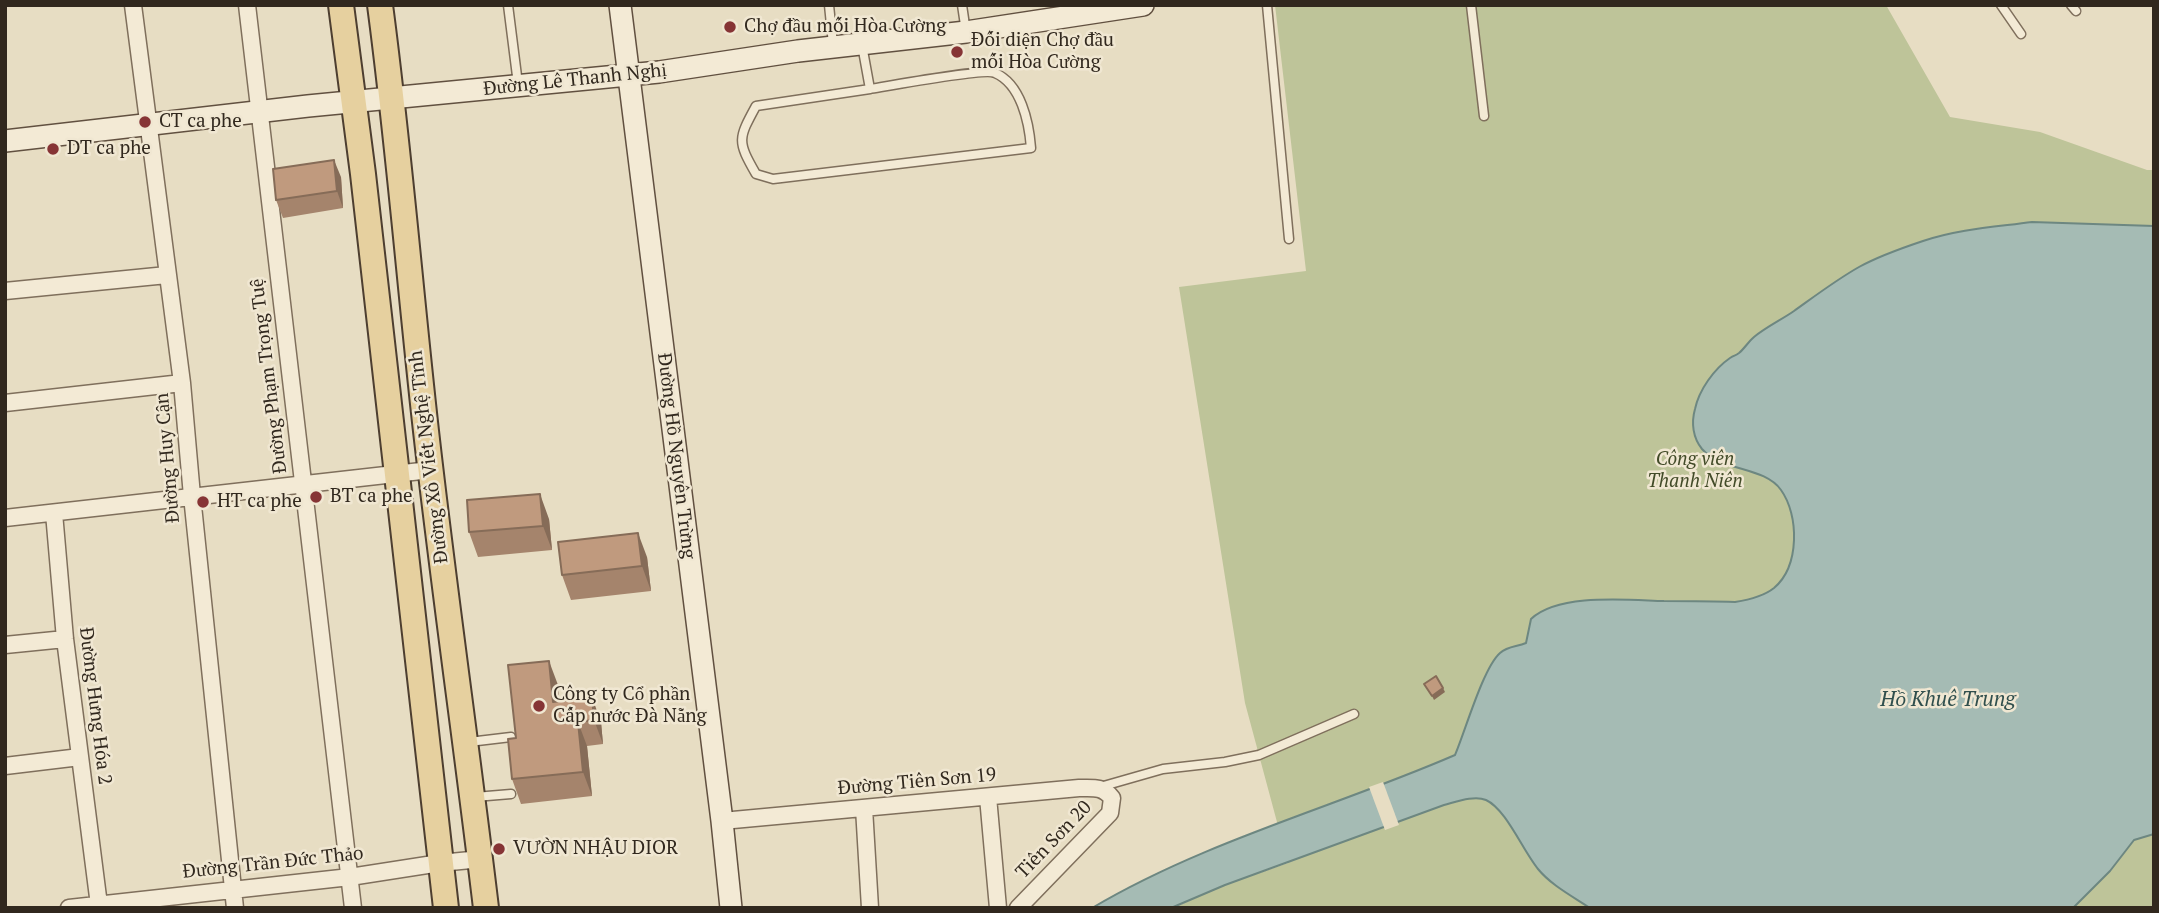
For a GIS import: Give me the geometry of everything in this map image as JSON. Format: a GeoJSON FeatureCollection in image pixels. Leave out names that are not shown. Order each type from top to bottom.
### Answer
{"type":"FeatureCollection","features":[{"type":"Feature","properties":{"kind":"main road","name":"Đường Xô Viết Nghệ Tĩnh"},"geometry":{"type":"LineString","coordinates":[[341,5],[446,908]]}},
{"type":"Feature","properties":{"kind":"main road","name":"Đường Xô Viết Nghệ Tĩnh"},"geometry":{"type":"LineString","coordinates":[[380,5],[430,470],[486,908]]}},
{"type":"Feature","properties":{"kind":"main road","name":"Đường Hồ Nguyên Trừng"},"geometry":{"type":"LineString","coordinates":[[620,5],[731,908]]}},
{"type":"Feature","properties":{"kind":"main road","name":"Đường Lê Thanh Nghị"},"geometry":{"type":"LineString","coordinates":[[5,141],[628,75],[966,32],[1102,8],[1143,5]]}},
{"type":"Feature","properties":{"kind":"street","name":"Đường Huy Cận"},"geometry":{"type":"LineString","coordinates":[[133,5],[182,383],[235,908]]}},
{"type":"Feature","properties":{"kind":"street","name":"Đường Phạm Trọng Tuệ"},"geometry":{"type":"LineString","coordinates":[[247,5],[353,908]]}},
{"type":"Feature","properties":{"kind":"street"},"geometry":{"type":"LineString","coordinates":[[5,290],[167,275]]}},
{"type":"Feature","properties":{"kind":"street"},"geometry":{"type":"LineString","coordinates":[[5,402],[182,383]]}},
{"type":"Feature","properties":{"kind":"street"},"geometry":{"type":"LineString","coordinates":[[5,518],[430,470]]}},
{"type":"Feature","properties":{"kind":"street","name":"Đường Hưng Hóa 2"},"geometry":{"type":"LineString","coordinates":[[54,513],[65,639],[99,905]]}},
{"type":"Feature","properties":{"kind":"street"},"geometry":{"type":"LineString","coordinates":[[5,645],[65,639]]}},
{"type":"Feature","properties":{"kind":"street"},"geometry":{"type":"LineString","coordinates":[[5,766],[80,757]]}},
{"type":"Feature","properties":{"kind":"street","name":"Đường Tiên Sơn 19"},"geometry":{"type":"LineString","coordinates":[[722,821],[1097,788]]}},
{"type":"Feature","properties":{"kind":"street","name":"Tiên Sơn 20"},"geometry":{"type":"LineString","coordinates":[[1018,908],[1110,813],[1112,798],[1106,790],[1097,788]]}},
{"type":"Feature","properties":{"kind":"street"},"geometry":{"type":"LineString","coordinates":[[988,797],[998,908]]}},
{"type":"Feature","properties":{"kind":"street"},"geometry":{"type":"LineString","coordinates":[[864,808],[870,908]]}},
{"type":"Feature","properties":{"kind":"street","name":"Đường Trần Đức Thảo"},"geometry":{"type":"LineString","coordinates":[[69,908],[350,877],[481,859]]}},
{"type":"Feature","properties":{"kind":"lane"},"geometry":{"type":"LineString","coordinates":[[508,5],[519,87]]}},
{"type":"Feature","properties":{"kind":"lane"},"geometry":{"type":"LineString","coordinates":[[830,5],[834,47]]}},
{"type":"Feature","properties":{"kind":"lane"},"geometry":{"type":"LineString","coordinates":[[962,5],[966,32]]}},
{"type":"Feature","properties":{"kind":"lane"},"geometry":{"type":"LineString","coordinates":[[1267,5],[1289,239]]}},
{"type":"Feature","properties":{"kind":"lane"},"geometry":{"type":"LineString","coordinates":[[1471,5],[1484,116]]}},
{"type":"Feature","properties":{"kind":"lane"},"geometry":{"type":"LineString","coordinates":[[2001,5],[2021,34]]}},
{"type":"Feature","properties":{"kind":"lane"},"geometry":{"type":"LineString","coordinates":[[862,45],[870,89]]}},
{"type":"Feature","properties":{"kind":"lane"},"geometry":{"type":"LineString","coordinates":[[992,71],[1011,82],[1029,125],[1031,148],[773,179],[756,174],[742,149],[743,130],[756,106],[870,89],[992,71]]}},
{"type":"Feature","properties":{"kind":"lane"},"geometry":{"type":"LineString","coordinates":[[1097,788],[1163,769],[1252,757],[1354,714]]}},
{"type":"Feature","properties":{"kind":"lane"},"geometry":{"type":"LineString","coordinates":[[465,742],[511,737]]}},
{"type":"Feature","properties":{"kind":"lane"},"geometry":{"type":"LineString","coordinates":[[472,798],[511,794]]}},
{"type":"Feature","properties":{"kind":"green space","name":"Công viên Thanh Niên"},"geometry":{"type":"Polygon","coordinates":[[[1275,5],[1886,5],[1950,117],[2040,132],[2147,170],[2154,170],[2154,908],[1173,908],[1225,885],[1288,863],[1245,703],[1179,287],[1306,271],[1275,5]]]}},
{"type":"Feature","properties":{"kind":"water","name":"Hồ Khuê Trung"},"geometry":{"type":"Polygon","coordinates":[[[2032,222],[2154,226],[2154,834],[2134,840],[2110,871],[2073,908],[1590,908],[1543,875],[1500,812],[1486,800],[1476,798],[1444,805],[1225,885],[1171,908],[1092,908],[1135,884],[1225,844],[1455,755],[1487,672],[1500,653],[1526,643],[1531,619],[1543,611],[1558,605],[1613,599],[1735,602],[1756,597],[1774,588],[1789,567],[1792,554],[1794,526],[1787,500],[1774,482],[1720,462],[1699,445],[1693,425],[1694,414],[1708,380],[1759,333],[1867,263],[1937,237],[2032,222]]]}},
{"type":"Feature","properties":{"kind":"pier"},"geometry":{"type":"Polygon","coordinates":[[[1383,782],[1399,825],[1385,830],[1369,787],[1383,782]]]}},
{"type":"Feature","properties":{"kind":"building"},"geometry":{"type":"Polygon","coordinates":[[[334,160],[337,191],[276,200],[273,169],[334,160]]]}},
{"type":"Feature","properties":{"kind":"building"},"geometry":{"type":"Polygon","coordinates":[[[540,494],[543,526],[469,532],[467,500],[540,494]]]}},
{"type":"Feature","properties":{"kind":"building"},"geometry":{"type":"Polygon","coordinates":[[[638,533],[642,566],[562,575],[558,542],[638,533]]]}},
{"type":"Feature","properties":{"kind":"building"},"geometry":{"type":"Polygon","coordinates":[[[549,661],[553,702],[592,697],[594,720],[578,722],[583,772],[512,779],[508,739],[516,738],[508,665],[549,661]]]}},
{"type":"Feature","properties":{"kind":"building"},"geometry":{"type":"Polygon","coordinates":[[[1436,676],[1443,688],[1432,696],[1424,684],[1436,676]]]}},
{"type":"Feature","properties":{"kind":"place","name":"Chợ đầu mối Hòa Cường"},"geometry":{"type":"Point","coordinates":[730,27]}},
{"type":"Feature","properties":{"kind":"place","name":"Đối diện Chợ đầu mối Hòa Cường"},"geometry":{"type":"Point","coordinates":[957,52]}},
{"type":"Feature","properties":{"kind":"place","name":"CT ca phe"},"geometry":{"type":"Point","coordinates":[145,122]}},
{"type":"Feature","properties":{"kind":"place","name":"DT ca phe"},"geometry":{"type":"Point","coordinates":[53,149]}},
{"type":"Feature","properties":{"kind":"place","name":"BT ca phe"},"geometry":{"type":"Point","coordinates":[316,497]}},
{"type":"Feature","properties":{"kind":"place","name":"HT ca phe"},"geometry":{"type":"Point","coordinates":[203,502]}},
{"type":"Feature","properties":{"kind":"place","name":"Công ty Cổ phần Cấp nước Đà Nẵng"},"geometry":{"type":"Point","coordinates":[539,706]}},
{"type":"Feature","properties":{"kind":"place","name":"VƯỜN NHẬU DIOR"},"geometry":{"type":"Point","coordinates":[499,849]}}]}
